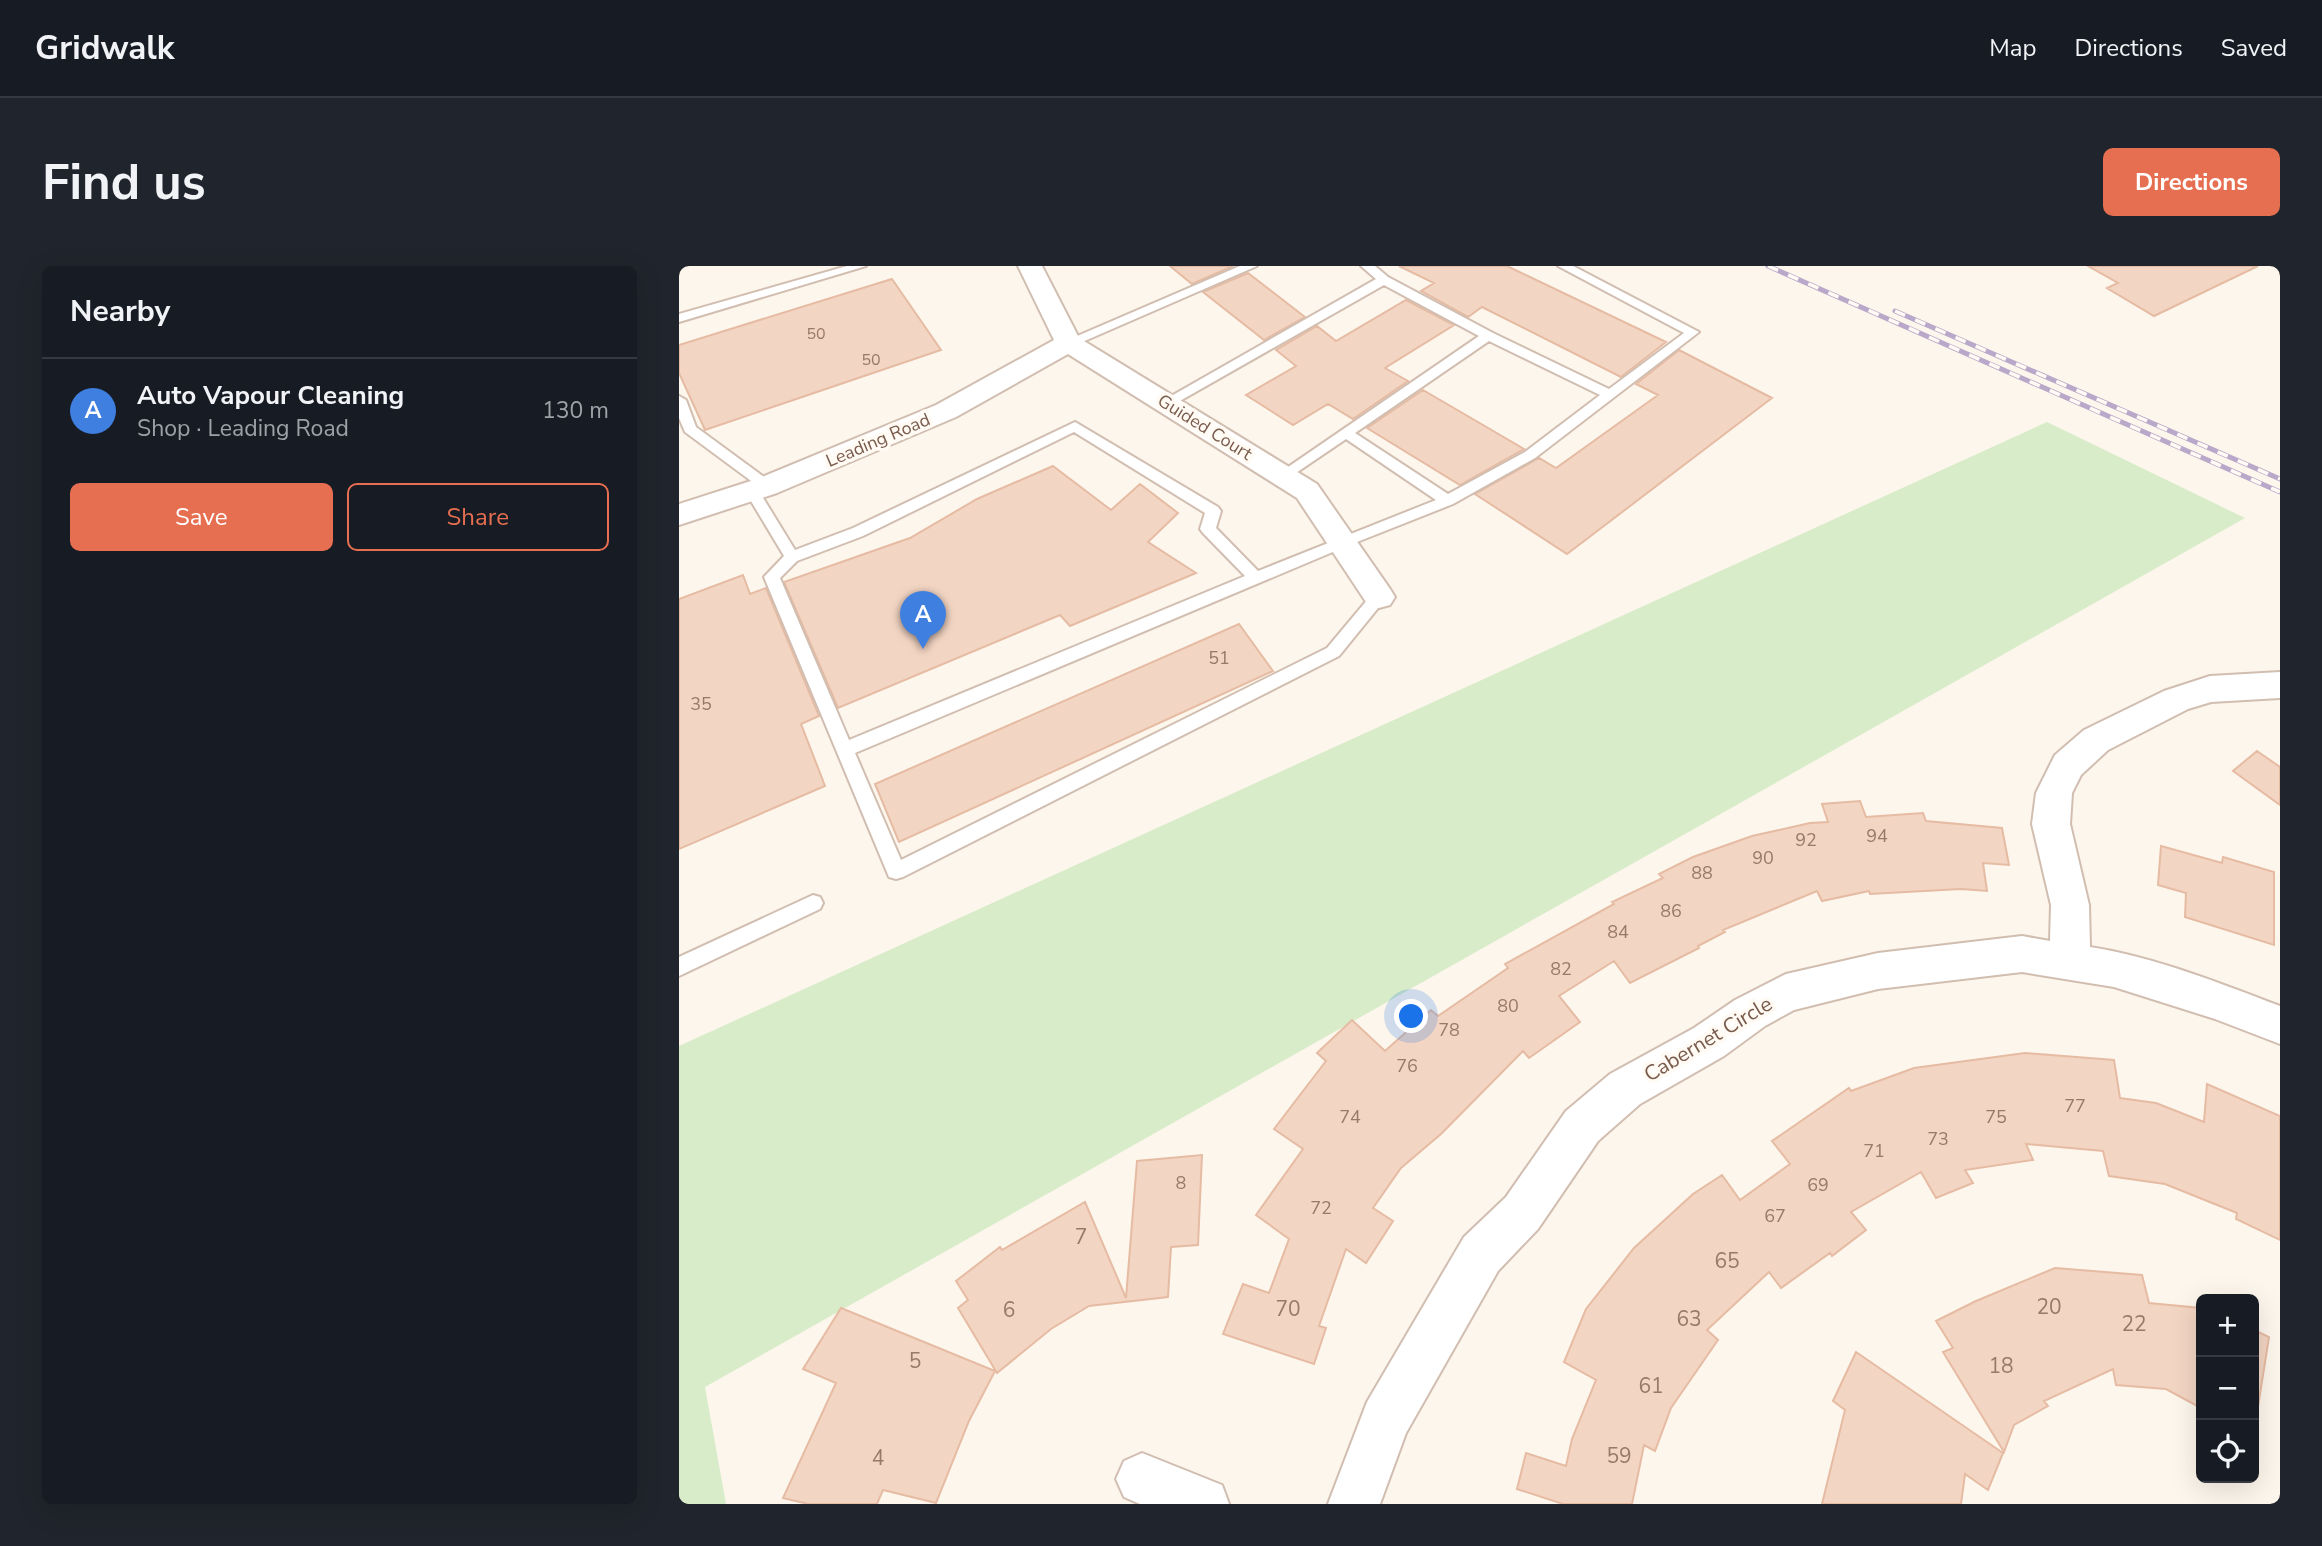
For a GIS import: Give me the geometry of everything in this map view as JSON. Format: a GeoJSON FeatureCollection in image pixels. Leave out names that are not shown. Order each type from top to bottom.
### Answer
{"type":"FeatureCollection","features":[{"type":"Feature","properties":{"kind":"street"},"geometry":{"type":"LineString","coordinates":[[1035,268],[1067,343]]}},
{"type":"Feature","properties":{"kind":"street","name":"Guided Court"},"geometry":{"type":"LineString","coordinates":[[1067,343],[1307,491],[1379,597]]}},
{"type":"Feature","properties":{"kind":"street","name":"Leading Road"},"geometry":{"type":"LineString","coordinates":[[679,515],[759,488],[946,411],[1067,343]]}},
{"type":"Feature","properties":{"kind":"street"},"geometry":{"type":"LineString","coordinates":[[2070,961],[2070,905],[2051,824],[2054,793],[2068,765],[2096,740],[2176,700],[2210,689],[2280,685]]}},
{"type":"Feature","properties":{"kind":"street","name":"Cabernet Circle"},"geometry":{"type":"LineString","coordinates":[[1354,1504],[1385,1420],[1481,1254],[1522,1213],[1582,1126],[1625,1089],[1709,1042],[1786,993],[1878,971],[2022,954],[2114,969],[2217,1001],[2280,1025]]}},
{"type":"Feature","properties":{"kind":"street"},"geometry":{"type":"LineString","coordinates":[[1142,1479],[1203,1504]]}},
{"type":"Feature","properties":{"kind":"lane"},"geometry":{"type":"LineString","coordinates":[[679,318],[860,266]]}},
{"type":"Feature","properties":{"kind":"lane"},"geometry":{"type":"LineString","coordinates":[[1067,343],[1251,266]]}},
{"type":"Feature","properties":{"kind":"lane"},"geometry":{"type":"LineString","coordinates":[[1367,266],[1384,280],[1488,336],[1611,395]]}},
{"type":"Feature","properties":{"kind":"lane"},"geometry":{"type":"LineString","coordinates":[[843,750],[1342,542],[1448,501],[1530,456],[1693,332],[1564,266]]}},
{"type":"Feature","properties":{"kind":"lane"},"geometry":{"type":"LineString","coordinates":[[1166,403],[1384,280]]}},
{"type":"Feature","properties":{"kind":"lane"},"geometry":{"type":"LineString","coordinates":[[1282,476],[1488,336]]}},
{"type":"Feature","properties":{"kind":"lane"},"geometry":{"type":"LineString","coordinates":[[679,400],[690,429],[759,488],[792,557]]}},
{"type":"Feature","properties":{"kind":"lane"},"geometry":{"type":"LineString","coordinates":[[1255,578],[1208,529],[1213,511],[1075,426],[859,532],[792,557],[772,578],[896,871],[1333,652],[1379,597]]}},
{"type":"Feature","properties":{"kind":"lane"},"geometry":{"type":"LineString","coordinates":[[1346,433],[1448,501]]}},
{"type":"Feature","properties":{"kind":"lane"},"geometry":{"type":"LineString","coordinates":[[679,967],[813,903]]}},
{"type":"Feature","properties":{"kind":"green space"},"geometry":{"type":"Polygon","coordinates":[[[2047,422],[2245,518],[705,1387],[726,1504],[679,1504],[679,1046],[2047,422]]]}},
{"type":"Feature","properties":{"kind":"building"},"geometry":{"type":"Polygon","coordinates":[[[1170,266],[1233,266],[1192,284],[1170,266]]]}},
{"type":"Feature","properties":{"kind":"building"},"geometry":{"type":"Polygon","coordinates":[[[1399,266],[1507,266],[1666,342],[1621,377],[1482,307],[1468,317],[1421,291],[1434,283],[1399,266]]]}},
{"type":"Feature","properties":{"kind":"building"},"geometry":{"type":"Polygon","coordinates":[[[2088,266],[2258,266],[2154,316],[2107,288],[2118,283],[2088,266]]]}},
{"type":"Feature","properties":{"kind":"building"},"geometry":{"type":"Polygon","coordinates":[[[1248,273],[1305,317],[1264,340],[1203,292],[1248,273]]]}},
{"type":"Feature","properties":{"kind":"building"},"geometry":{"type":"Polygon","coordinates":[[[892,279],[941,350],[705,430],[679,373],[679,345],[892,279]]]}},
{"type":"Feature","properties":{"kind":"building"},"geometry":{"type":"Polygon","coordinates":[[[1406,300],[1454,325],[1385,368],[1408,381],[1353,419],[1328,404],[1293,425],[1246,395],[1296,366],[1276,350],[1317,326],[1336,341],[1406,300]]]}},
{"type":"Feature","properties":{"kind":"building"},"geometry":{"type":"Polygon","coordinates":[[[1679,350],[1772,398],[1567,554],[1475,494],[1539,458],[1556,468],[1658,395],[1636,384],[1679,350]]]}},
{"type":"Feature","properties":{"kind":"building"},"geometry":{"type":"Polygon","coordinates":[[[1423,390],[1524,449],[1460,485],[1367,428],[1423,390]]]}},
{"type":"Feature","properties":{"kind":"building"},"geometry":{"type":"Polygon","coordinates":[[[1053,466],[1111,510],[1140,484],[1178,513],[1148,542],[1196,573],[1070,626],[1060,615],[838,708],[784,582],[910,538],[977,499],[1053,466]]]}},
{"type":"Feature","properties":{"kind":"building"},"geometry":{"type":"Polygon","coordinates":[[[743,575],[750,594],[766,588],[819,716],[801,724],[825,786],[679,849],[679,599],[743,575]]]}},
{"type":"Feature","properties":{"kind":"building"},"geometry":{"type":"Polygon","coordinates":[[[1239,624],[1273,671],[899,842],[875,784],[1239,624]]]}},
{"type":"Feature","properties":{"kind":"building"},"geometry":{"type":"Polygon","coordinates":[[[2257,751],[2280,767],[2280,805],[2233,771],[2257,751]]]}},
{"type":"Feature","properties":{"kind":"building"},"geometry":{"type":"Polygon","coordinates":[[[1860,801],[1866,817],[1923,813],[1926,821],[2002,828],[2009,865],[1983,863],[1987,891],[1961,889],[1870,894],[1869,891],[1822,901],[1817,891],[1723,930],[1725,932],[1698,946],[1699,948],[1630,983],[1614,961],[1559,996],[1580,1022],[1529,1058],[1523,1051],[1441,1134],[1401,1168],[1373,1208],[1393,1221],[1366,1263],[1346,1249],[1319,1326],[1326,1328],[1314,1364],[1223,1334],[1243,1284],[1269,1293],[1289,1239],[1256,1215],[1303,1149],[1274,1129],[1326,1061],[1317,1053],[1352,1020],[1385,1051],[1431,1010],[1438,1016],[1508,968],[1505,964],[1614,904],[1612,902],[1663,878],[1659,874],[1693,857],[1752,836],[1810,823],[1828,822],[1822,804],[1860,801]]]}},
{"type":"Feature","properties":{"kind":"building"},"geometry":{"type":"Polygon","coordinates":[[[2161,846],[2222,863],[2223,857],[2274,872],[2274,945],[2185,917],[2186,893],[2158,885],[2161,846]]]}},
{"type":"Feature","properties":{"kind":"building"},"geometry":{"type":"Polygon","coordinates":[[[2025,1053],[2114,1060],[2120,1098],[2156,1103],[2204,1122],[2207,1084],[2280,1116],[2280,1240],[2236,1219],[2237,1213],[2165,1184],[2109,1176],[2103,1151],[2026,1144],[2033,1160],[1965,1170],[1973,1183],[1936,1198],[1921,1172],[1851,1212],[1866,1230],[1832,1256],[1830,1253],[1781,1288],[1769,1272],[1707,1330],[1718,1340],[1671,1408],[1655,1451],[1644,1445],[1632,1504],[1563,1504],[1517,1489],[1526,1453],[1566,1466],[1572,1439],[1596,1380],[1564,1362],[1586,1309],[1634,1248],[1693,1194],[1722,1175],[1740,1200],[1790,1164],[1772,1141],[1849,1088],[1851,1091],[1914,1068],[2025,1053]]]}},
{"type":"Feature","properties":{"kind":"building"},"geometry":{"type":"Polygon","coordinates":[[[1202,1155],[1198,1245],[1171,1247],[1168,1297],[1089,1306],[1051,1329],[997,1373],[958,1308],[968,1300],[956,1281],[1000,1247],[1002,1250],[1085,1202],[1126,1298],[1137,1161],[1202,1155]]]}},
{"type":"Feature","properties":{"kind":"building"},"geometry":{"type":"Polygon","coordinates":[[[2055,1268],[2142,1275],[2149,1303],[2196,1308],[2196,1405],[2166,1389],[2116,1385],[2113,1369],[2044,1401],[2048,1406],[2014,1425],[2004,1452],[1943,1352],[1953,1348],[1936,1321],[2055,1268]]]}},
{"type":"Feature","properties":{"kind":"building"},"geometry":{"type":"Polygon","coordinates":[[[841,1308],[995,1371],[969,1421],[936,1503],[883,1490],[877,1504],[808,1504],[783,1498],[836,1383],[803,1369],[841,1308]]]}},
{"type":"Feature","properties":{"kind":"building"},"geometry":{"type":"Polygon","coordinates":[[[2259,1332],[2269,1337],[2259,1400],[2259,1332]]]}},
{"type":"Feature","properties":{"kind":"building"},"geometry":{"type":"Polygon","coordinates":[[[1856,1352],[2003,1453],[1988,1490],[1965,1474],[1961,1504],[1822,1504],[1845,1410],[1833,1401],[1856,1352]]]}},
{"type":"Feature","properties":{"kind":"railway"},"geometry":{"type":"LineString","coordinates":[[1768,266],[2280,492]]}},
{"type":"Feature","properties":{"kind":"railway"},"geometry":{"type":"LineString","coordinates":[[1895,311],[2280,479]]}},
{"type":"Feature","properties":{"kind":"place","name":"Auto Vapour Cleaning"},"geometry":{"type":"Point","coordinates":[923,649]}}]}
